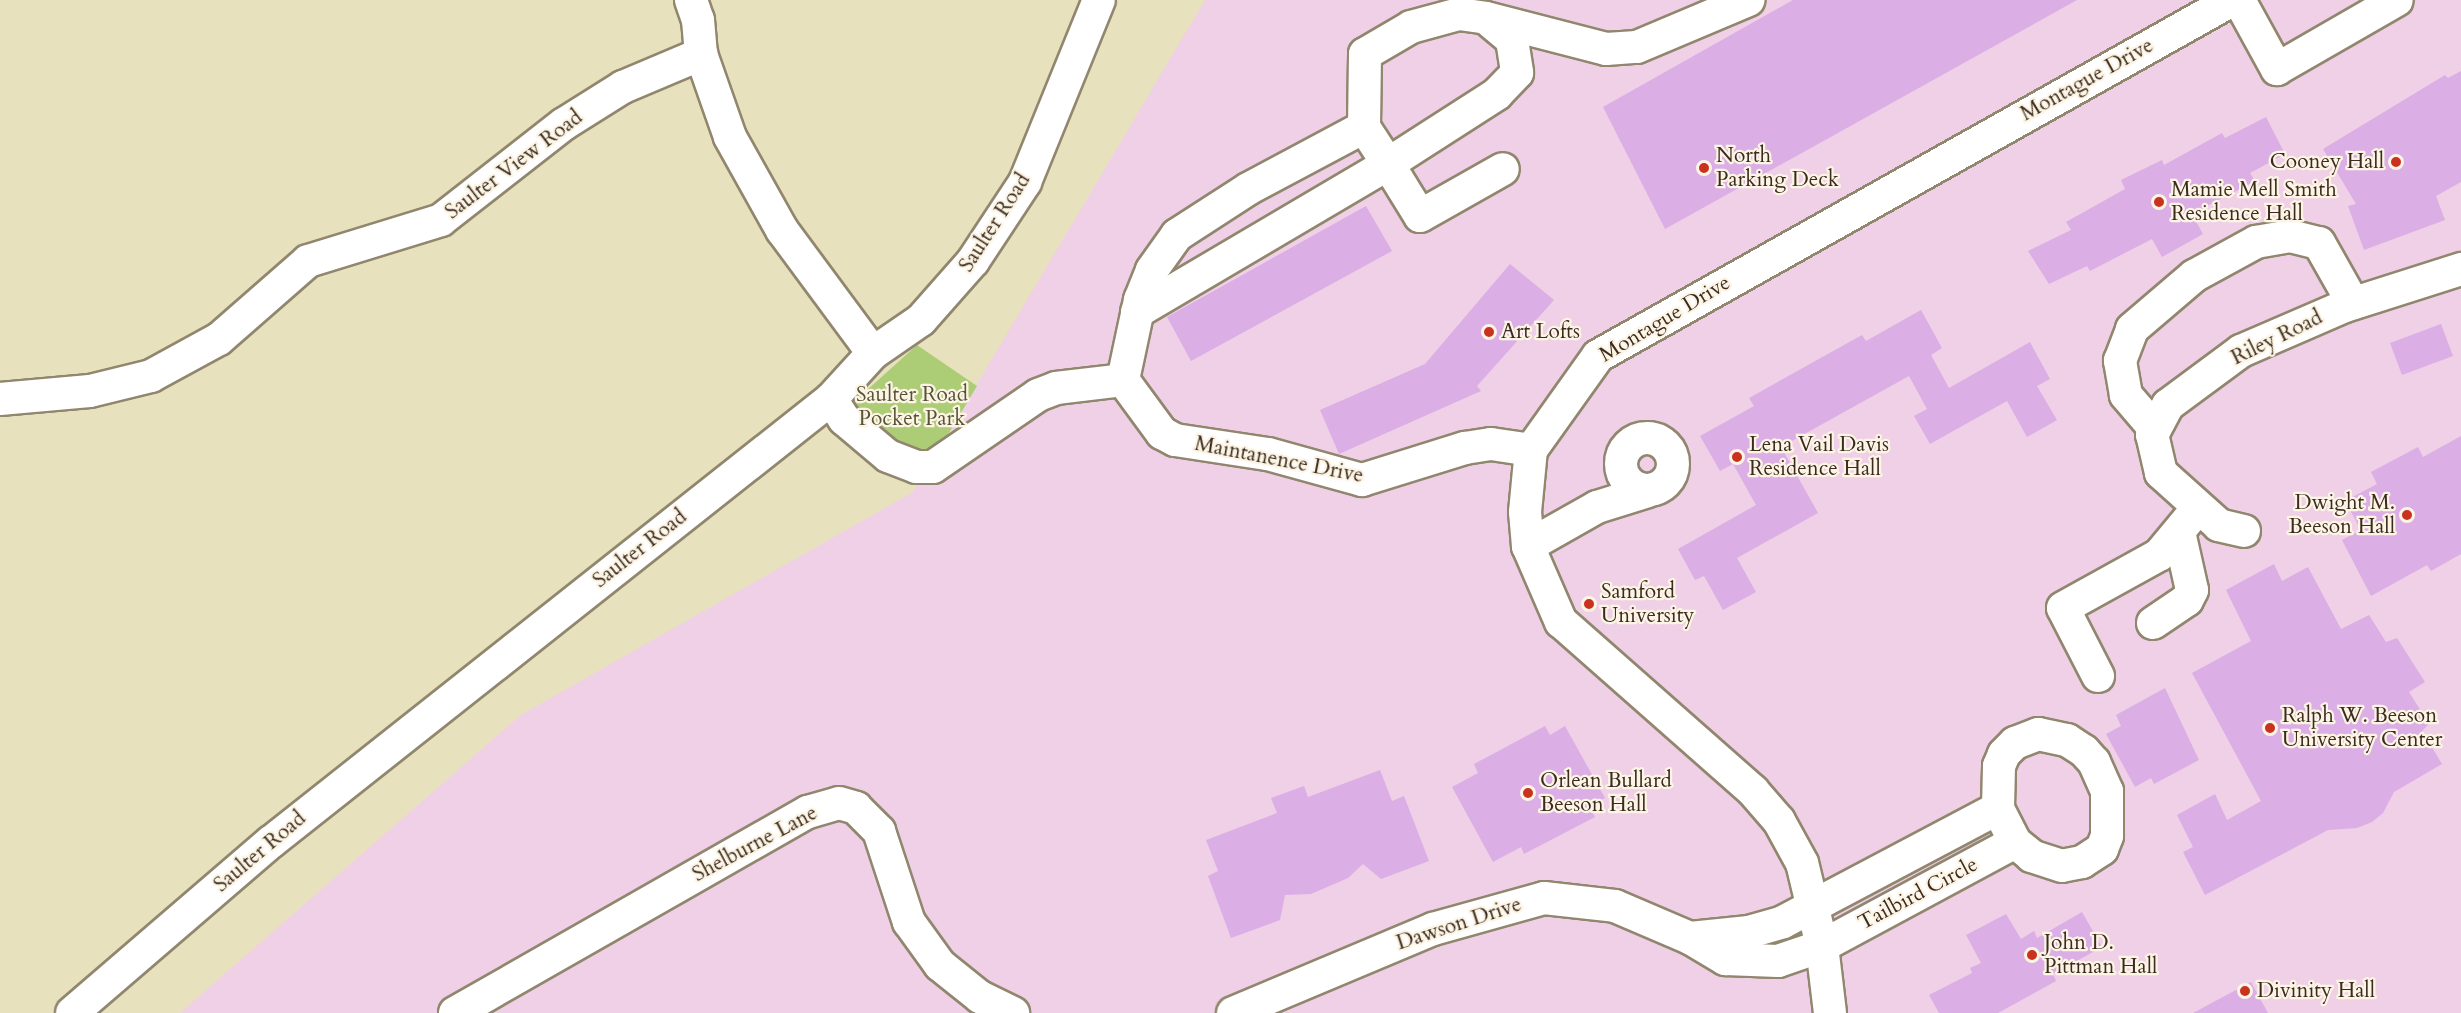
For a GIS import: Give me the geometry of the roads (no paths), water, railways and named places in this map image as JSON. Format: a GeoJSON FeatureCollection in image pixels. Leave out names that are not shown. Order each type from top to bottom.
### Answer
{"type":"FeatureCollection","features":[{"type":"Feature","properties":{"kind":"street"},"geometry":{"type":"LineString","coordinates":[[691,0],[698,20],[701,54],[730,137],[782,230],[873,353]]}},
{"type":"Feature","properties":{"kind":"street","name":"Saulter Road"},"geometry":{"type":"LineString","coordinates":[[72,1013],[271,842],[831,399],[873,353],[928,312],[973,261],[1025,182],[1099,0]]}},
{"type":"Feature","properties":{"kind":"street"},"geometry":{"type":"LineString","coordinates":[[1503,170],[1420,216],[1364,127],[1365,54],[1412,27],[1459,14],[1486,18],[1606,48],[1637,47],[1748,0]]}},
{"type":"Feature","properties":{"kind":"street","name":"Montague Drive"},"geometry":{"type":"LineString","coordinates":[[1830,1013],[1822,946],[1802,863],[1779,821],[1753,791],[1561,622],[1528,546],[1525,512],[1531,450],[1598,356],[2232,0]]}},
{"type":"Feature","properties":{"kind":"street"},"geometry":{"type":"LineString","coordinates":[[2239,0],[2277,69],[2397,0]]}},
{"type":"Feature","properties":{"kind":"street"},"geometry":{"type":"LineString","coordinates":[[1137,312],[1388,164],[1497,94],[1517,73],[1512,40],[1486,18]]}},
{"type":"Feature","properties":{"kind":"street","name":"Saulter View Road"},"geometry":{"type":"LineString","coordinates":[[0,399],[90,391],[151,376],[219,339],[308,261],[441,220],[564,124],[623,87],[701,54]]}},
{"type":"Feature","properties":{"kind":"street"},"geometry":{"type":"LineString","coordinates":[[831,399],[844,419],[888,456],[916,467],[933,467],[1038,395],[1056,388],[1123,380],[1137,312],[1152,270],[1177,234],[1248,189],[1364,127]]}},
{"type":"Feature","properties":{"kind":"street"},"geometry":{"type":"LineString","coordinates":[[2244,531],[2219,525],[2162,473],[2152,435],[2155,429],[2126,395],[2120,360],[2132,329],[2194,276],[2256,242],[2290,236],[2319,243],[2353,303]]}},
{"type":"Feature","properties":{"kind":"street","name":"Riley Road"},"geometry":{"type":"LineString","coordinates":[[2155,429],[2168,405],[2241,351],[2353,303],[2461,269]]}},
{"type":"Feature","properties":{"kind":"street","name":"Maintanence Drive"},"geometry":{"type":"LineString","coordinates":[[1123,380],[1162,433],[1175,440],[1286,458],[1362,480],[1465,448],[1491,444],[1531,450]]}},
{"type":"Feature","properties":{"kind":"street"},"geometry":{"type":"LineString","coordinates":[[1528,546],[1597,507],[1662,486],[1672,473],[1669,449],[1654,438],[1636,440],[1628,445],[1597,507]]}},
{"type":"Feature","properties":{"kind":"street"},"geometry":{"type":"LineString","coordinates":[[1620,461],[1624,478],[1630,485],[1648,490]]}},
{"type":"Feature","properties":{"kind":"street"},"geometry":{"type":"LineString","coordinates":[[2098,676],[2063,608],[2159,555],[2198,508]]}},
{"type":"Feature","properties":{"kind":"street"},"geometry":{"type":"LineString","coordinates":[[2153,623],[2187,600],[2192,590],[2179,532]]}},
{"type":"Feature","properties":{"kind":"street"},"geometry":{"type":"LineString","coordinates":[[2038,734],[2067,740],[2094,762],[2107,791],[2109,821],[2103,845],[2092,858],[2069,865],[2053,864],[2032,856],[2015,842],[1998,808],[1999,766],[2004,754],[2024,738],[2038,734]]}},
{"type":"Feature","properties":{"kind":"street","name":"Shelburne Lane"},"geometry":{"type":"LineString","coordinates":[[455,1013],[808,812],[840,803],[856,808],[879,831],[909,922],[940,966],[975,1005]]}},
{"type":"Feature","properties":{"kind":"street","name":"Tailbird Circle"},"geometry":{"type":"LineString","coordinates":[[1813,908],[1998,808]]}},
{"type":"Feature","properties":{"kind":"street","name":"Tailbird Circle"},"geometry":{"type":"LineString","coordinates":[[1822,946],[2015,842]]}},
{"type":"Feature","properties":{"kind":"street","name":"Dawson Drive"},"geometry":{"type":"LineString","coordinates":[[1233,1013],[1433,929],[1544,898],[1615,906],[1690,938],[1725,959],[1749,962],[1778,961],[1822,946]]}},
{"type":"Feature","properties":{"kind":"street","name":"Dawson Drive"},"geometry":{"type":"LineString","coordinates":[[1690,938],[1749,932],[1813,908]]}},
{"type":"Feature","properties":{"kind":"street"},"geometry":{"type":"LineString","coordinates":[[975,1005],[1013,1013]]}},
{"type":"Feature","properties":{"kind":"place","name":"Cooney Hall"},"geometry":{"type":"Point","coordinates":[2396,162]}},
{"type":"Feature","properties":{"kind":"place","name":"North Parking Deck"},"geometry":{"type":"Point","coordinates":[1704,168]}},
{"type":"Feature","properties":{"kind":"place","name":"Mamie Mell Smith Residence Hall"},"geometry":{"type":"Point","coordinates":[2159,202]}},
{"type":"Feature","properties":{"kind":"place","name":"Art Lofts"},"geometry":{"type":"Point","coordinates":[1489,332]}},
{"type":"Feature","properties":{"kind":"place","name":"Lena Vail Davis Residence Hall"},"geometry":{"type":"Point","coordinates":[1737,457]}},
{"type":"Feature","properties":{"kind":"place","name":"Dwight M. Beeson Hall"},"geometry":{"type":"Point","coordinates":[2407,515]}},
{"type":"Feature","properties":{"kind":"place","name":"Samford University"},"geometry":{"type":"Point","coordinates":[1589,604]}},
{"type":"Feature","properties":{"kind":"place","name":"Ralph W. Beeson University Center"},"geometry":{"type":"Point","coordinates":[2270,728]}},
{"type":"Feature","properties":{"kind":"place","name":"Orlean Bullard Beeson Hall"},"geometry":{"type":"Point","coordinates":[1528,793]}},
{"type":"Feature","properties":{"kind":"place","name":"John D. Pittman Hall"},"geometry":{"type":"Point","coordinates":[2032,955]}},
{"type":"Feature","properties":{"kind":"place","name":"Divinity Hall"},"geometry":{"type":"Point","coordinates":[2245,991]}},
{"type":"Feature","properties":{"kind":"park label","name":"Saulter Road Pocket Park"},"geometry":{"type":"Point","coordinates":[912,407]}}]}
